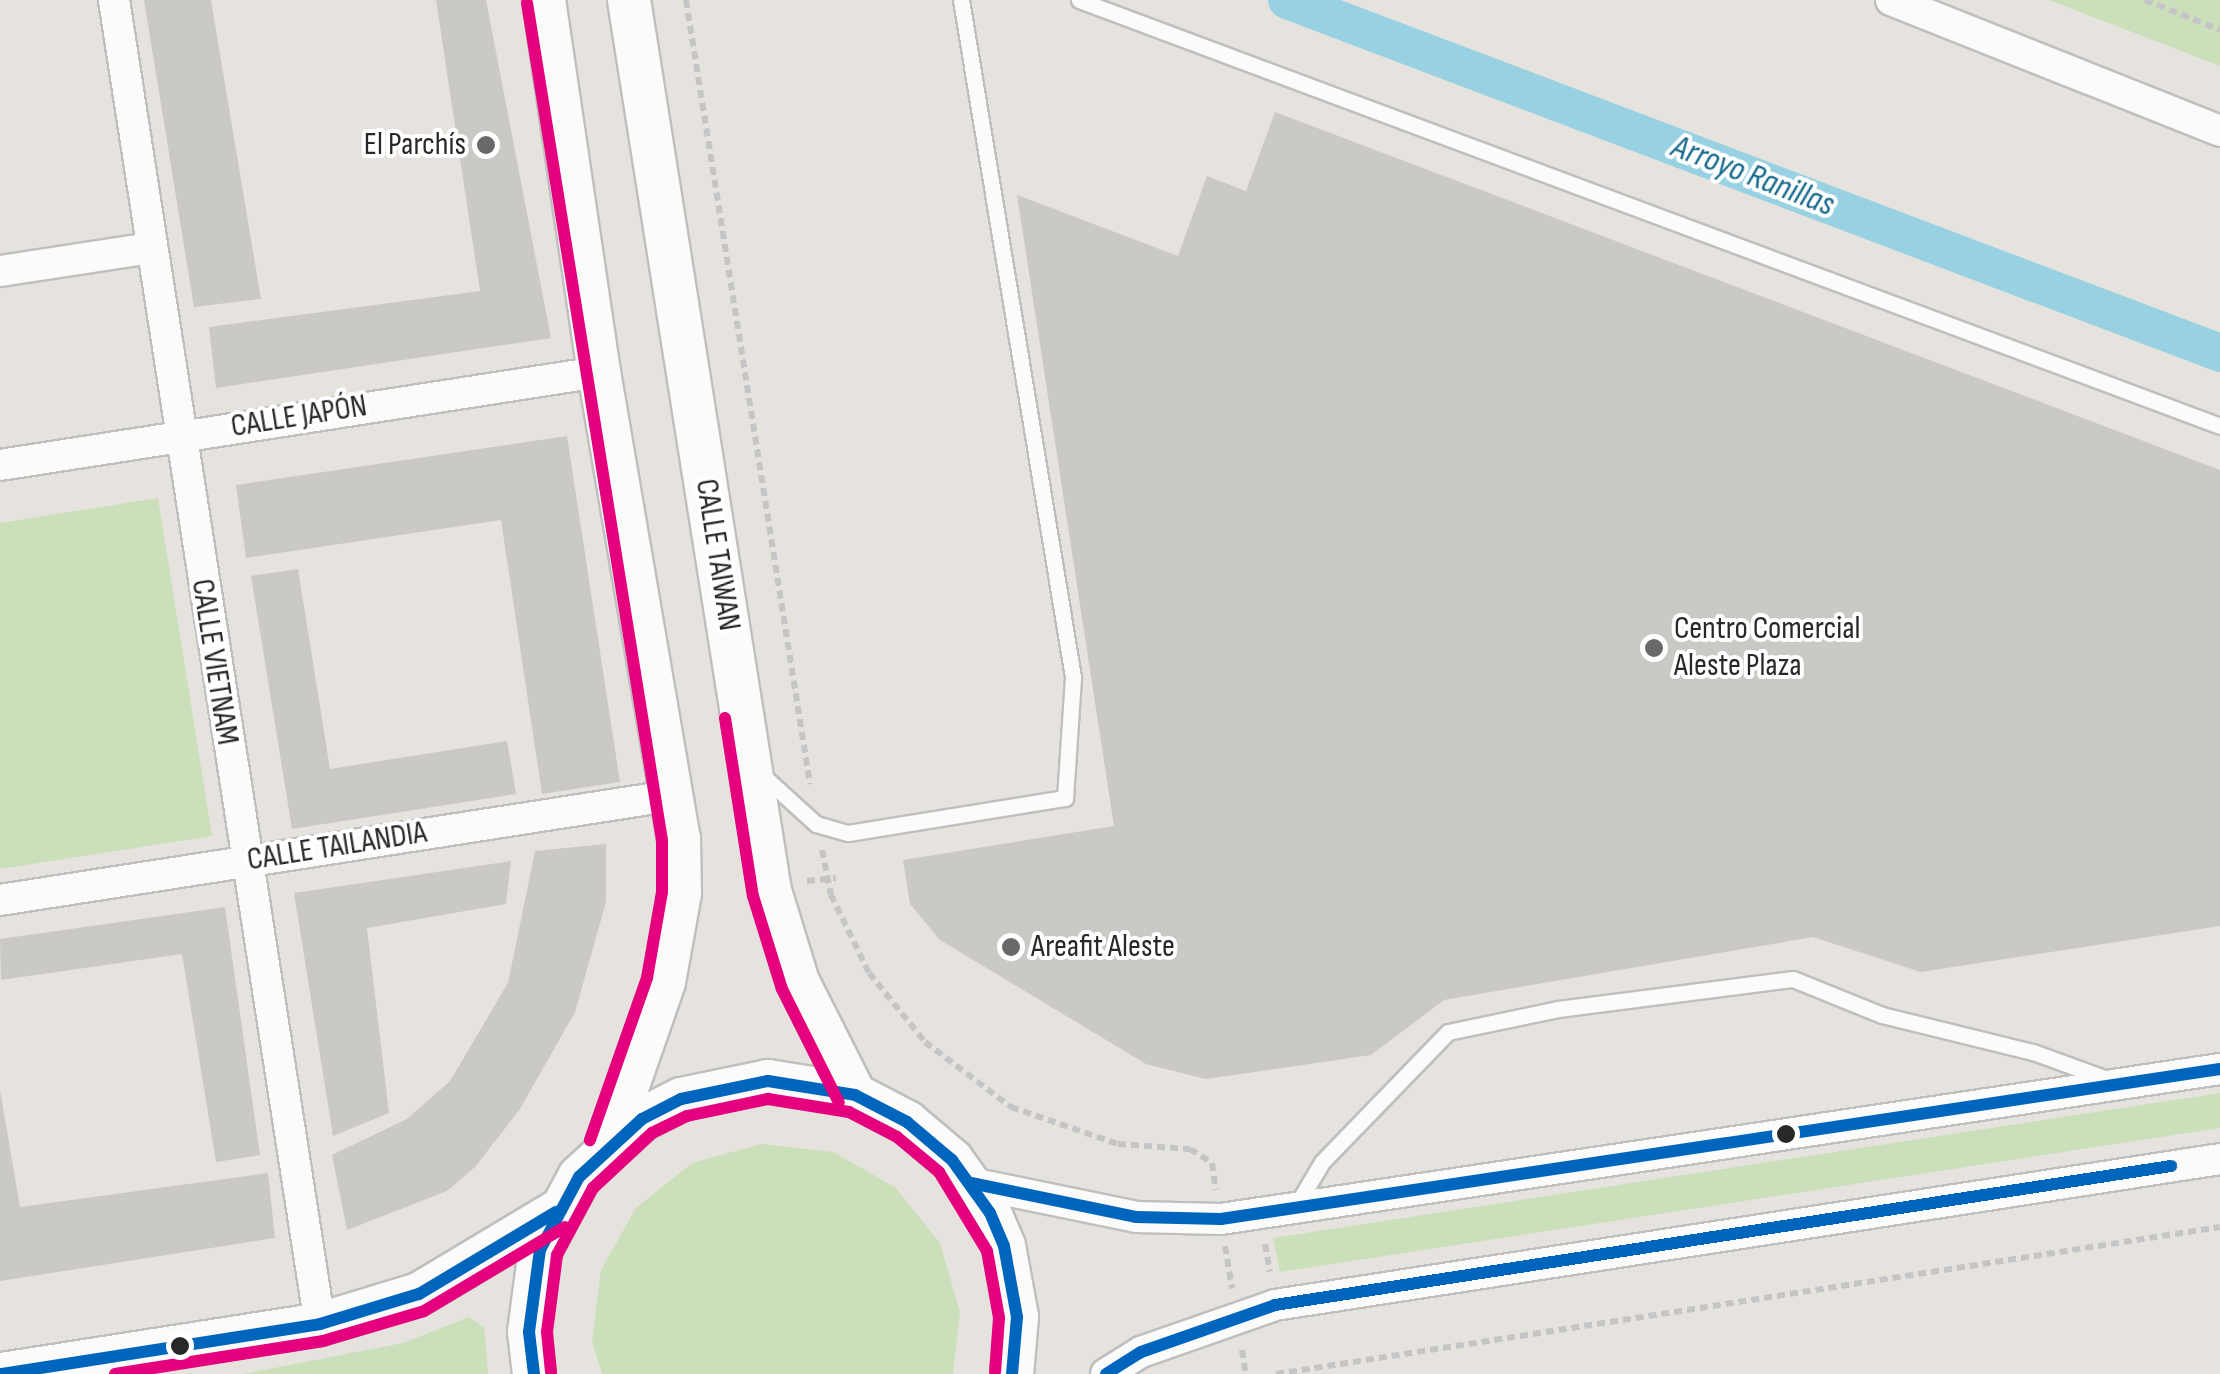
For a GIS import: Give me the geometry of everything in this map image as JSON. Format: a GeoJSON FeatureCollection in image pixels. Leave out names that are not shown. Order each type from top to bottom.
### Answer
{"type":"FeatureCollection","features":[{"type":"Feature","properties":{"kind":"street","name":"CALLE VIETNAM"},"geometry":{"type":"LineString","coordinates":[[114,0],[178,436],[320,1324]]}},
{"type":"Feature","properties":{"kind":"street"},"geometry":{"type":"LineString","coordinates":[[544,0],[598,372],[675,795],[680,893],[664,982],[607,1146]]}},
{"type":"Feature","properties":{"kind":"street","name":"CALLE TAIWAN"},"geometry":{"type":"LineString","coordinates":[[630,0],[770,891],[792,964],[855,1095]]}},
{"type":"Feature","properties":{"kind":"street"},"geometry":{"type":"LineString","coordinates":[[1891,0],[2220,131]]}},
{"type":"Feature","properties":{"kind":"street"},"geometry":{"type":"LineString","coordinates":[[0,271],[152,248]]}},
{"type":"Feature","properties":{"kind":"street","name":"CALLE JAPÓN"},"geometry":{"type":"LineString","coordinates":[[0,464],[598,372]]}},
{"type":"Feature","properties":{"kind":"street","name":"CALLE TAILANDIA"},"geometry":{"type":"LineString","coordinates":[[0,900],[675,795]]}},
{"type":"Feature","properties":{"kind":"street"},"geometry":{"type":"LineString","coordinates":[[971,1183],[1136,1217],[1220,1219],[2220,1069]]}},
{"type":"Feature","properties":{"kind":"street"},"geometry":{"type":"LineString","coordinates":[[534,1374],[531,1290],[556,1212],[607,1146],[655,1112],[724,1086],[812,1084],[855,1095],[907,1122],[971,1183],[990,1213],[1013,1282],[1012,1374]]}},
{"type":"Feature","properties":{"kind":"street"},"geometry":{"type":"LineString","coordinates":[[1106,1374],[1141,1352],[1236,1314],[2220,1159]]}},
{"type":"Feature","properties":{"kind":"street"},"geometry":{"type":"LineString","coordinates":[[2,1374],[320,1324],[420,1294],[556,1212]]}},
{"type":"Feature","properties":{"kind":"lane"},"geometry":{"type":"LineString","coordinates":[[750,764],[816,824],[848,834],[1065,798],[1073,678],[961,0]]}},
{"type":"Feature","properties":{"kind":"lane"},"geometry":{"type":"LineString","coordinates":[[1079,0],[2220,426]]}},
{"type":"Feature","properties":{"kind":"lane"},"geometry":{"type":"LineString","coordinates":[[1294,1209],[1322,1162],[1448,1032],[1558,1009],[1792,980],[1882,1015],[2032,1052],[2120,1084]]}},
{"type":"Feature","properties":{"kind":"path"},"geometry":{"type":"LineString","coordinates":[[686,0],[816,824],[832,878],[869,973],[925,1042],[1012,1107],[1118,1144],[1190,1149],[1212,1163],[1246,1374]]}},
{"type":"Feature","properties":{"kind":"path"},"geometry":{"type":"LineString","coordinates":[[2145,0],[2220,30]]}},
{"type":"Feature","properties":{"kind":"path"},"geometry":{"type":"LineString","coordinates":[[793,884],[832,878]]}},
{"type":"Feature","properties":{"kind":"path"},"geometry":{"type":"LineString","coordinates":[[1276,1374],[2220,1227]]}},
{"type":"Feature","properties":{"kind":"path"},"geometry":{"type":"LineString","coordinates":[[1264,1240],[1270,1272]]}},
{"type":"Feature","properties":{"kind":"green space"},"geometry":{"type":"Polygon","coordinates":[[[2049,0],[2220,0],[2220,66],[2049,0]]]}},
{"type":"Feature","properties":{"kind":"green space"},"geometry":{"type":"Polygon","coordinates":[[[158,498],[212,836],[0,869],[0,523],[158,498]]]}},
{"type":"Feature","properties":{"kind":"green space"},"geometry":{"type":"Polygon","coordinates":[[[2220,1093],[2220,1128],[1280,1272],[1273,1238],[2220,1093]]]}},
{"type":"Feature","properties":{"kind":"green space"},"geometry":{"type":"Polygon","coordinates":[[[761,1144],[833,1152],[895,1187],[940,1243],[960,1312],[953,1374],[602,1374],[592,1342],[601,1270],[636,1208],[692,1163],[761,1144]]]}},
{"type":"Feature","properties":{"kind":"green space"},"geometry":{"type":"Polygon","coordinates":[[[469,1317],[484,1327],[488,1374],[244,1374],[403,1343],[469,1317]]]}},
{"type":"Feature","properties":{"kind":"building"},"geometry":{"type":"Polygon","coordinates":[[[144,0],[211,0],[261,299],[194,307],[144,0]]]}},
{"type":"Feature","properties":{"kind":"building","name":"El Parchís"},"geometry":{"type":"Polygon","coordinates":[[[436,0],[486,0],[551,338],[216,388],[209,327],[480,291],[436,0]]]}},
{"type":"Feature","properties":{"kind":"building","name":"Centro Comercial Aleste Plaza"},"geometry":{"type":"Polygon","coordinates":[[[1275,112],[2220,470],[2220,926],[1921,972],[1813,937],[1444,1000],[1371,1055],[1206,1079],[1146,1064],[940,940],[910,904],[903,860],[1114,826],[1017,195],[1178,256],[1207,176],[1246,191],[1275,112]]]}},
{"type":"Feature","properties":{"kind":"building"},"geometry":{"type":"Polygon","coordinates":[[[567,436],[620,782],[542,794],[501,520],[246,558],[236,485],[567,436]]]}},
{"type":"Feature","properties":{"kind":"building"},"geometry":{"type":"Polygon","coordinates":[[[298,569],[330,769],[507,741],[516,794],[292,829],[251,576],[298,569]]]}},
{"type":"Feature","properties":{"kind":"building"},"geometry":{"type":"Polygon","coordinates":[[[606,844],[606,902],[575,1012],[520,1109],[475,1167],[447,1191],[347,1230],[332,1155],[407,1119],[450,1081],[508,983],[535,851],[606,844]]]}},
{"type":"Feature","properties":{"kind":"building"},"geometry":{"type":"Polygon","coordinates":[[[511,861],[506,904],[367,928],[389,1113],[333,1136],[294,893],[511,861]]]}},
{"type":"Feature","properties":{"kind":"building"},"geometry":{"type":"Polygon","coordinates":[[[225,907],[260,1155],[216,1162],[182,954],[1,980],[0,939],[225,907]]]}},
{"type":"Feature","properties":{"kind":"building"},"geometry":{"type":"Polygon","coordinates":[[[0,1090],[20,1207],[268,1173],[275,1238],[0,1281],[0,1090]]]}},
{"type":"Feature","properties":{"kind":"waterway","name":"Arroyo Ranillas"},"geometry":{"type":"LineString","coordinates":[[1287,0],[2220,353]]}},
{"type":"Feature","properties":{"kind":"transit line"},"geometry":{"type":"LineString","coordinates":[[527,3],[662,840],[662,892],[647,978],[590,1140]]}},
{"type":"Feature","properties":{"kind":"transit line"},"geometry":{"type":"LineString","coordinates":[[725,718],[753,896],[782,989],[839,1103]]}},
{"type":"Feature","properties":{"kind":"transit line"},"geometry":{"type":"LineString","coordinates":[[971,1183],[1136,1217],[1221,1219],[2220,1069]]}},
{"type":"Feature","properties":{"kind":"transit line"},"geometry":{"type":"LineString","coordinates":[[534,1374],[529,1332],[540,1250],[579,1177],[642,1119],[681,1099],[768,1081],[855,1095],[907,1122],[952,1160],[990,1213],[1004,1246],[1017,1317],[1012,1374]]}},
{"type":"Feature","properties":{"kind":"transit line"},"geometry":{"type":"LineString","coordinates":[[551,1372],[547,1332],[557,1255],[593,1188],[652,1133],[687,1116],[768,1099],[849,1112],[897,1137],[939,1172],[987,1251],[999,1318],[995,1372]]}},
{"type":"Feature","properties":{"kind":"transit line"},"geometry":{"type":"LineString","coordinates":[[1106,1374],[1141,1352],[1275,1305],[2171,1166]]}},
{"type":"Feature","properties":{"kind":"transit line"},"geometry":{"type":"LineString","coordinates":[[2,1374],[320,1324],[419,1294],[556,1212]]}},
{"type":"Feature","properties":{"kind":"transit line"},"geometry":{"type":"LineString","coordinates":[[115,1374],[323,1341],[424,1311],[565,1227]]}},
{"type":"Feature","properties":{"kind":"place","name":"El Parchís"},"geometry":{"type":"Point","coordinates":[486,145]}},
{"type":"Feature","properties":{"kind":"place","name":"Centro Comercial Aleste Plaza"},"geometry":{"type":"Point","coordinates":[1654,648]}},
{"type":"Feature","properties":{"kind":"place","name":"Areafit Aleste"},"geometry":{"type":"Point","coordinates":[1011,947]}}]}
